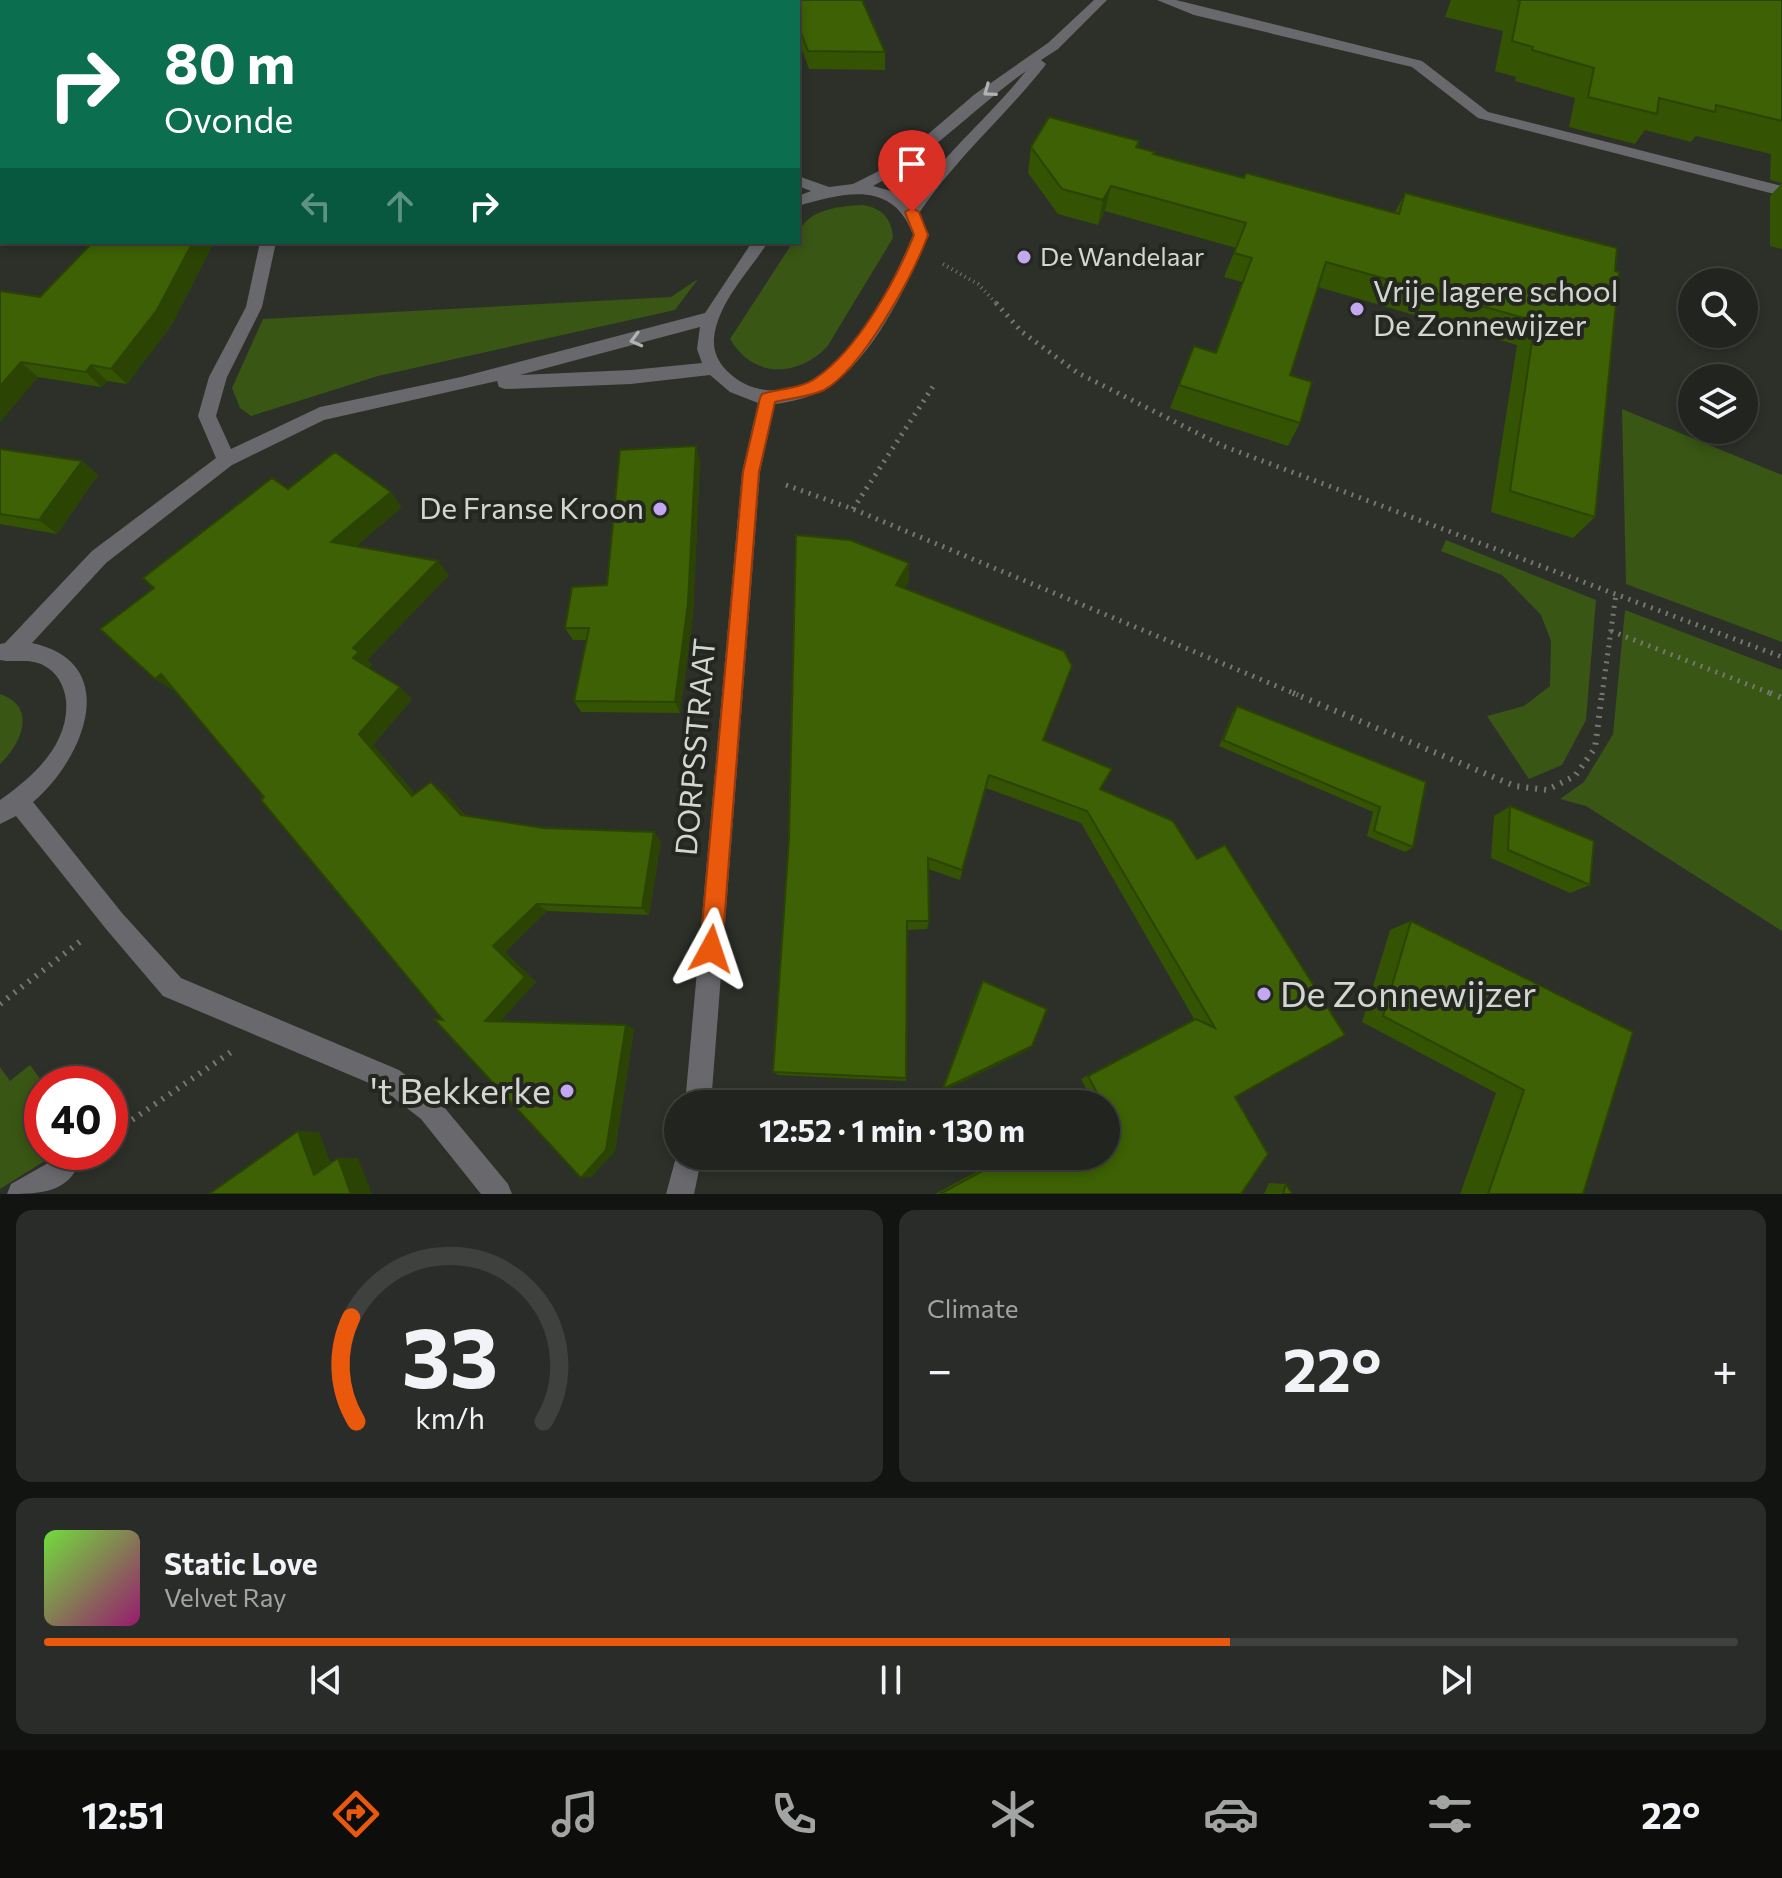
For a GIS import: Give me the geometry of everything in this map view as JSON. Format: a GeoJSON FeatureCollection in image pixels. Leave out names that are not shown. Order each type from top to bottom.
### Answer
{"type":"FeatureCollection","features":[{"type":"Feature","properties":{"kind":"street"},"geometry":{"type":"LineString","coordinates":[[912,212],[934,179],[1004,107],[1053,46],[1101,0]]}},
{"type":"Feature","properties":{"kind":"street"},"geometry":{"type":"LineString","coordinates":[[1163,0],[1199,12],[1417,64],[1483,115],[1782,191]]}},
{"type":"Feature","properties":{"kind":"street"},"geometry":{"type":"LineString","coordinates":[[1199,12],[1211,0]]}},
{"type":"Feature","properties":{"kind":"street"},"geometry":{"type":"LineString","coordinates":[[800,200],[825,191],[859,187],[898,167],[980,97],[1053,46]]}},
{"type":"Feature","properties":{"kind":"street"},"geometry":{"type":"LineString","coordinates":[[800,182],[825,191]]}},
{"type":"Feature","properties":{"kind":"street"},"geometry":{"type":"LineString","coordinates":[[759,244],[711,318],[705,342],[713,368],[742,390],[768,398],[819,385],[859,348],[913,255],[921,235],[912,212],[886,196],[859,187]]}},
{"type":"Feature","properties":{"kind":"street"},"geometry":{"type":"LineString","coordinates":[[226,460],[207,416],[218,377],[254,307],[268,244]]}},
{"type":"Feature","properties":{"kind":"street"},"geometry":{"type":"LineString","coordinates":[[6,651],[99,557],[226,460],[320,414],[461,384],[711,318]]}},
{"type":"Feature","properties":{"kind":"street"},"geometry":{"type":"LineString","coordinates":[[461,384],[631,377],[713,368]]}},
{"type":"Feature","properties":{"kind":"street","name":"DORPSSTRAAT"},"geometry":{"type":"LineString","coordinates":[[699,1090],[751,472],[768,398]]}},
{"type":"Feature","properties":{"kind":"street"},"geometry":{"type":"LineString","coordinates":[[6,651],[37,653],[62,665],[71,675],[78,701],[77,716],[67,746],[54,766],[9,807],[172,987],[390,1079],[430,1110],[498,1194]]}},
{"type":"Feature","properties":{"kind":"street"},"geometry":{"type":"LineString","coordinates":[[21,1194],[59,1170]]}},
{"type":"Feature","properties":{"kind":"street"},"geometry":{"type":"LineString","coordinates":[[680,1194],[686,1170]]}},
{"type":"Feature","properties":{"kind":"path"},"geometry":{"type":"LineString","coordinates":[[913,255],[949,266],[978,284],[1022,332],[1078,373],[1148,410],[1251,457],[1782,657]]}},
{"type":"Feature","properties":{"kind":"path"},"geometry":{"type":"LineString","coordinates":[[853,509],[934,385]]}},
{"type":"Feature","properties":{"kind":"path"},"geometry":{"type":"LineString","coordinates":[[751,472],[853,509],[1515,786],[1547,790],[1575,776],[1595,748],[1616,594]]}},
{"type":"Feature","properties":{"kind":"path"},"geometry":{"type":"LineString","coordinates":[[1611,631],[1782,698]]}},
{"type":"Feature","properties":{"kind":"path"},"geometry":{"type":"LineString","coordinates":[[0,1004],[111,917]]}},
{"type":"Feature","properties":{"kind":"path"},"geometry":{"type":"LineString","coordinates":[[128,1123],[269,1027]]}},
{"type":"Feature","properties":{"kind":"green space"},"geometry":{"type":"Polygon","coordinates":[[[863,205],[876,209],[891,225],[893,238],[827,347],[815,357],[789,368],[763,367],[750,361],[730,339],[792,244],[800,244],[800,231],[805,223],[821,212],[863,205]]]}},
{"type":"Feature","properties":{"kind":"green space"},"geometry":{"type":"Polygon","coordinates":[[[698,279],[675,310],[378,376],[251,416],[240,408],[232,388],[263,319],[671,297],[698,279]]]}},
{"type":"Feature","properties":{"kind":"green space"},"geometry":{"type":"Polygon","coordinates":[[[1622,409],[1678,432],[1678,444],[1707,444],[1782,475],[1782,642],[1626,584],[1622,409]]]}},
{"type":"Feature","properties":{"kind":"green space"},"geometry":{"type":"Polygon","coordinates":[[[1446,540],[1596,600],[1586,720],[1562,765],[1529,779],[1487,716],[1524,706],[1550,686],[1551,641],[1541,615],[1502,575],[1441,551],[1446,540]]]}},
{"type":"Feature","properties":{"kind":"green space"},"geometry":{"type":"Polygon","coordinates":[[[1625,610],[1782,670],[1782,931],[1586,806],[1560,799],[1584,782],[1613,734],[1625,610]]]}},
{"type":"Feature","properties":{"kind":"green space"},"geometry":{"type":"Polygon","coordinates":[[[0,694],[19,708],[22,726],[14,746],[0,764],[0,694]]]}},
{"type":"Feature","properties":{"kind":"green space"},"geometry":{"type":"Polygon","coordinates":[[[0,1067],[10,1081],[24,1070],[24,1170],[30,1170],[0,1189],[0,1067]]]}},
{"type":"Feature","properties":{"kind":"building"},"geometry":{"type":"Polygon","coordinates":[[[800,0],[862,0],[885,52],[808,51],[800,30],[800,0]]]}},
{"type":"Feature","properties":{"kind":"building"},"geometry":{"type":"Polygon","coordinates":[[[1517,0],[1782,0],[1782,121],[1716,105],[1715,112],[1659,98],[1657,114],[1588,97],[1594,68],[1512,41],[1520,1],[1517,0]]]}},
{"type":"Feature","properties":{"kind":"building"},"geometry":{"type":"Polygon","coordinates":[[[1049,117],[1139,141],[1136,147],[1155,152],[1153,154],[1244,178],[1246,173],[1399,214],[1405,193],[1617,248],[1615,271],[1619,272],[1595,517],[1510,491],[1535,321],[1326,262],[1290,375],[1312,382],[1300,423],[1179,385],[1194,346],[1216,353],[1252,258],[1234,253],[1246,223],[1111,186],[1103,200],[1062,189],[1031,147],[1049,117]]]}},
{"type":"Feature","properties":{"kind":"building"},"geometry":{"type":"Polygon","coordinates":[[[91,244],[192,244],[157,310],[111,369],[91,365],[86,372],[21,362],[0,386],[0,291],[40,297],[91,244]]]}},
{"type":"Feature","properties":{"kind":"building"},"geometry":{"type":"Polygon","coordinates":[[[696,446],[688,603],[675,702],[574,701],[589,628],[565,628],[572,587],[607,585],[620,450],[696,446]]]}},
{"type":"Feature","properties":{"kind":"building"},"geometry":{"type":"Polygon","coordinates":[[[0,449],[82,461],[39,520],[0,514],[0,449]]]}},
{"type":"Feature","properties":{"kind":"building"},"geometry":{"type":"Polygon","coordinates":[[[335,452],[391,492],[331,542],[438,561],[353,648],[359,652],[353,658],[400,687],[359,734],[412,796],[431,782],[461,815],[543,828],[654,832],[642,908],[537,904],[493,946],[525,977],[485,1021],[626,1025],[606,1150],[581,1178],[434,1019],[443,1020],[161,674],[155,679],[100,629],[154,588],[143,578],[272,478],[288,489],[335,452]]]}},
{"type":"Feature","properties":{"kind":"building"},"geometry":{"type":"Polygon","coordinates":[[[796,535],[850,540],[909,563],[896,585],[1064,651],[1072,666],[1043,740],[1112,769],[1100,789],[1173,821],[1197,859],[1225,845],[1345,1035],[1235,1097],[1268,1154],[1241,1194],[940,1194],[984,1170],[1120,1170],[1120,1090],[1096,1090],[1088,1076],[1196,1019],[1215,1028],[1087,811],[989,775],[962,870],[928,858],[929,921],[907,921],[906,1078],[773,1072],[789,839],[796,535]]]}},
{"type":"Feature","properties":{"kind":"building"},"geometry":{"type":"Polygon","coordinates":[[[1237,706],[1426,782],[1413,847],[1374,831],[1380,807],[1223,740],[1237,706]]]}},
{"type":"Feature","properties":{"kind":"building"},"geometry":{"type":"Polygon","coordinates":[[[1510,806],[1594,841],[1590,885],[1508,850],[1510,806]]]}},
{"type":"Feature","properties":{"kind":"building"},"geometry":{"type":"Polygon","coordinates":[[[1411,921],[1633,1032],[1583,1194],[1488,1194],[1524,1090],[1383,1016],[1411,921]]]}},
{"type":"Feature","properties":{"kind":"building"},"geometry":{"type":"Polygon","coordinates":[[[983,981],[1047,1009],[1032,1046],[943,1089],[983,981]]]}},
{"type":"Feature","properties":{"kind":"building"},"geometry":{"type":"Polygon","coordinates":[[[298,1131],[314,1175],[338,1158],[351,1194],[209,1194],[298,1131]]]}},
{"type":"Feature","properties":{"kind":"building"},"geometry":{"type":"Polygon","coordinates":[[[1286,1184],[1292,1194],[1283,1194],[1286,1184]]]}},
{"type":"Feature","properties":{"kind":"place","name":"De Wandelaar"},"geometry":{"type":"Point","coordinates":[1024,257]}},
{"type":"Feature","properties":{"kind":"place","name":"Vrije lagere school De Zonnewijzer"},"geometry":{"type":"Point","coordinates":[1357,309]}},
{"type":"Feature","properties":{"kind":"place","name":"De Franse Kroon"},"geometry":{"type":"Point","coordinates":[660,509]}},
{"type":"Feature","properties":{"kind":"place","name":"De Zonnewijzer"},"geometry":{"type":"Point","coordinates":[1264,994]}},
{"type":"Feature","properties":{"kind":"place","name":"'t Bekkerke"},"geometry":{"type":"Point","coordinates":[567,1091]}},
{"type":"Feature","properties":{"kind":"route"},"geometry":{"type":"LineString","coordinates":[[711,949],[751,472],[768,398],[819,385],[859,348],[913,255],[921,235],[912,212]]}}]}
